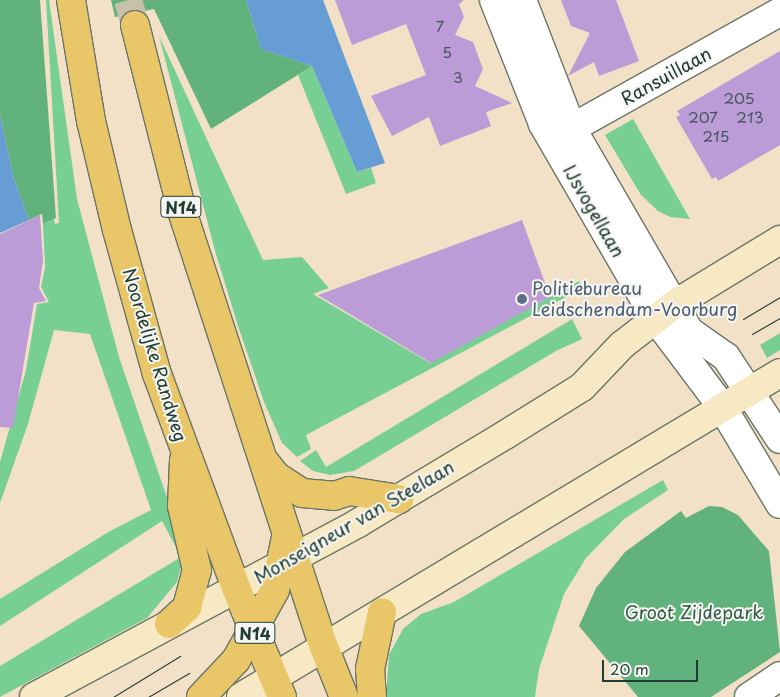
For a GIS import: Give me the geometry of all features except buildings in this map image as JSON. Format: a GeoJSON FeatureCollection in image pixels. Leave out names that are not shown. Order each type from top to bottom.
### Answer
{"type":"FeatureCollection","features":[{"type":"Feature","properties":{"kind":"main road","name":"Noordelijke Randweg"},"geometry":{"type":"LineString","coordinates":[[71,0],[91,121],[117,230],[157,374],[236,588],[278,688]]}},
{"type":"Feature","properties":{"kind":"main road","name":"N14"},"geometry":{"type":"LineString","coordinates":[[135,25],[182,211],[286,531],[289,561],[344,697]]}},
{"type":"Feature","properties":{"kind":"main road","name":"Monseigneur van Steelaan"},"geometry":{"type":"LineString","coordinates":[[34,697],[289,561],[399,499],[582,387],[622,345],[665,312],[780,240]]}},
{"type":"Feature","properties":{"kind":"main road"},"geometry":{"type":"LineString","coordinates":[[240,697],[278,688],[324,647],[780,373]]}},
{"type":"Feature","properties":{"kind":"main road"},"geometry":{"type":"LineString","coordinates":[[169,624],[187,607],[197,570],[182,506],[184,448]]}},
{"type":"Feature","properties":{"kind":"main road"},"geometry":{"type":"LineString","coordinates":[[262,457],[276,476],[302,493],[334,496],[350,491],[399,499]]}},
{"type":"Feature","properties":{"kind":"main road"},"geometry":{"type":"LineString","coordinates":[[201,697],[228,671],[253,630],[289,561]]}},
{"type":"Feature","properties":{"kind":"main road"},"geometry":{"type":"LineString","coordinates":[[372,697],[370,669],[382,612]]}},
{"type":"Feature","properties":{"kind":"street","name":"IJsvogellaan"},"geometry":{"type":"LineString","coordinates":[[494,0],[562,134],[665,312],[780,504]]}},
{"type":"Feature","properties":{"kind":"street","name":"IJsvogellaan"},"geometry":{"type":"LineString","coordinates":[[522,0],[562,134]]}},
{"type":"Feature","properties":{"kind":"street","name":"Ransuillaan"},"geometry":{"type":"LineString","coordinates":[[562,134],[780,12]]}},
{"type":"Feature","properties":{"kind":"street","name":"IJsvogellaan"},"geometry":{"type":"LineString","coordinates":[[665,312],[726,357],[780,439]]}},
{"type":"Feature","properties":{"kind":"street"},"geometry":{"type":"LineString","coordinates":[[749,697],[780,676]]}},
{"type":"Feature","properties":{"kind":"green space"},"geometry":{"type":"Polygon","coordinates":[[[0,0],[40,0],[56,218],[43,224],[42,214],[29,220],[14,179],[0,115],[0,0]]]}},
{"type":"Feature","properties":{"kind":"green space"},"geometry":{"type":"Polygon","coordinates":[[[46,0],[49,0],[77,199],[119,357],[178,530],[182,551],[181,567],[177,582],[147,618],[0,697],[0,666],[181,557],[162,521],[0,626],[0,599],[110,531],[151,510],[90,334],[54,330],[28,424],[0,503],[0,462],[26,370],[37,304],[49,302],[41,287],[45,267],[43,224],[54,219],[55,224],[59,223],[46,0]]]}},
{"type":"Feature","properties":{"kind":"green space"},"geometry":{"type":"Polygon","coordinates":[[[111,0],[246,0],[261,49],[312,66],[211,129],[154,9],[115,17],[111,0]]]}},
{"type":"Feature","properties":{"kind":"green space"},"geometry":{"type":"Polygon","coordinates":[[[159,36],[263,260],[302,257],[329,288],[313,294],[430,363],[579,281],[583,288],[306,435],[311,449],[297,457],[282,443],[264,402],[238,326],[215,251],[159,36]]]}},
{"type":"Feature","properties":{"kind":"green space"},"geometry":{"type":"Polygon","coordinates":[[[312,66],[357,172],[371,168],[376,183],[346,194],[298,75],[312,66]]]}},
{"type":"Feature","properties":{"kind":"green space"},"geometry":{"type":"Polygon","coordinates":[[[633,119],[690,219],[670,217],[658,211],[641,195],[605,135],[633,119]]]}},
{"type":"Feature","properties":{"kind":"green space"},"geometry":{"type":"Polygon","coordinates":[[[572,319],[582,339],[556,351],[354,471],[330,475],[313,471],[300,461],[316,450],[326,467],[572,319]]]}},
{"type":"Feature","properties":{"kind":"green space"},"geometry":{"type":"Polygon","coordinates":[[[780,333],[780,350],[767,358],[760,345],[780,333]]]}},
{"type":"Feature","properties":{"kind":"green space"},"geometry":{"type":"Polygon","coordinates":[[[663,480],[668,490],[624,519],[586,558],[564,594],[539,669],[535,697],[386,697],[389,655],[403,629],[421,614],[454,602],[663,480]]]}},
{"type":"Feature","properties":{"kind":"green space","name":"Groot Zijdepark"},"geometry":{"type":"Polygon","coordinates":[[[709,506],[722,507],[738,515],[769,551],[780,652],[711,697],[638,697],[579,626],[596,588],[625,552],[681,511],[686,518],[709,506]]]}},
{"type":"Feature","properties":{"kind":"water"},"geometry":{"type":"Polygon","coordinates":[[[246,0],[323,0],[385,163],[357,172],[312,66],[261,49],[246,0]]]}},
{"type":"Feature","properties":{"kind":"water"},"geometry":{"type":"Polygon","coordinates":[[[0,115],[14,179],[29,220],[0,233],[0,115]]]}},
{"type":"Feature","properties":{"kind":"tunnel"},"geometry":{"type":"LineString","coordinates":[[128,0],[135,25]]}},
{"type":"Feature","properties":{"kind":"tram line"},"geometry":{"type":"LineString","coordinates":[[743,319],[780,297]]}},
{"type":"Feature","properties":{"kind":"tram line"},"geometry":{"type":"LineString","coordinates":[[752,334],[780,318]]}},
{"type":"Feature","properties":{"kind":"tram line"},"geometry":{"type":"LineString","coordinates":[[113,697],[180,656]]}},
{"type":"Feature","properties":{"kind":"tram line"},"geometry":{"type":"LineString","coordinates":[[148,697],[189,673]]}},
{"type":"Feature","properties":{"kind":"place","name":"Politiebureau Leidschendam-Voorburg"},"geometry":{"type":"Point","coordinates":[522,299]}}]}
